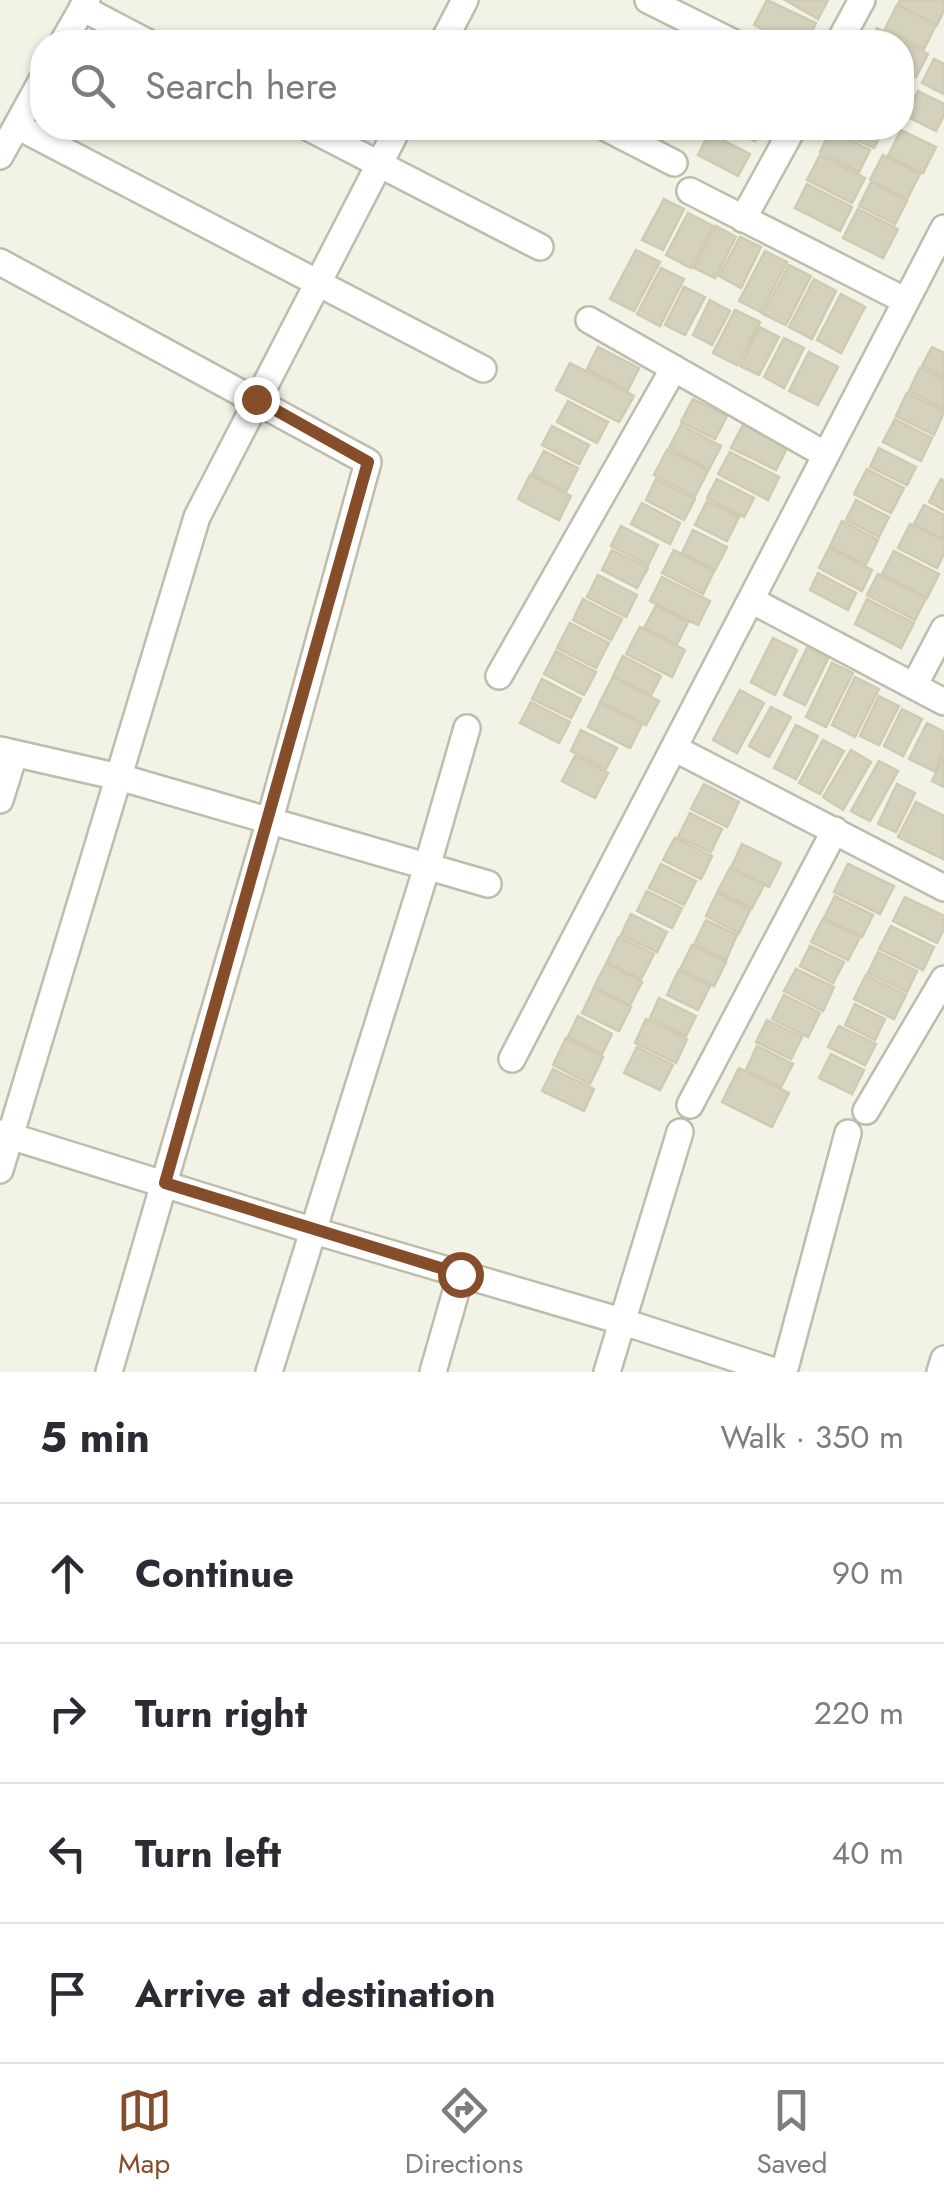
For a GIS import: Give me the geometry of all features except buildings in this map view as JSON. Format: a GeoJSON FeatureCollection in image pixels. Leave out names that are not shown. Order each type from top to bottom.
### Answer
{"type":"FeatureCollection","features":[{"type":"Feature","properties":{"kind":"street"},"geometry":{"type":"LineString","coordinates":[[450,30],[465,0]]}},
{"type":"Feature","properties":{"kind":"street"},"geometry":{"type":"LineString","coordinates":[[648,0],[708,30]]}},
{"type":"Feature","properties":{"kind":"street"},"geometry":{"type":"LineString","coordinates":[[846,30],[862,0]]}},
{"type":"Feature","properties":{"kind":"street"},"geometry":{"type":"LineString","coordinates":[[70,30],[84,4],[127,30]]}},
{"type":"Feature","properties":{"kind":"street"},"geometry":{"type":"LineString","coordinates":[[0,156],[30,102]]}},
{"type":"Feature","properties":{"kind":"street"},"geometry":{"type":"LineString","coordinates":[[17,126],[30,133]]}},
{"type":"Feature","properties":{"kind":"street"},"geometry":{"type":"LineString","coordinates":[[44,140],[482,369]]}},
{"type":"Feature","properties":{"kind":"street"},"geometry":{"type":"LineString","coordinates":[[332,140],[540,247]]}},
{"type":"Feature","properties":{"kind":"street"},"geometry":{"type":"LineString","coordinates":[[0,1170],[5,1135],[120,777],[198,517],[392,140]]}},
{"type":"Feature","properties":{"kind":"street"},"geometry":{"type":"LineString","coordinates":[[629,140],[674,164]]}},
{"type":"Feature","properties":{"kind":"street"},"geometry":{"type":"LineString","coordinates":[[743,219],[786,140]]}},
{"type":"Feature","properties":{"kind":"street"},"geometry":{"type":"LineString","coordinates":[[690,191],[906,301]]}},
{"type":"Feature","properties":{"kind":"street"},"geometry":{"type":"LineString","coordinates":[[512,1059],[944,228]]}},
{"type":"Feature","properties":{"kind":"street"},"geometry":{"type":"LineString","coordinates":[[0,262],[368,462],[269,822],[109,1372]]}},
{"type":"Feature","properties":{"kind":"street"},"geometry":{"type":"LineString","coordinates":[[589,320],[826,455]]}},
{"type":"Feature","properties":{"kind":"street"},"geometry":{"type":"LineString","coordinates":[[499,676],[674,368]]}},
{"type":"Feature","properties":{"kind":"street"},"geometry":{"type":"LineString","coordinates":[[751,600],[944,702]]}},
{"type":"Feature","properties":{"kind":"street"},"geometry":{"type":"LineString","coordinates":[[914,686],[944,629]]}},
{"type":"Feature","properties":{"kind":"street"},"geometry":{"type":"LineString","coordinates":[[269,1372],[467,728]]}},
{"type":"Feature","properties":{"kind":"street"},"geometry":{"type":"LineString","coordinates":[[674,748],[944,888]]}},
{"type":"Feature","properties":{"kind":"street"},"geometry":{"type":"LineString","coordinates":[[0,800],[7,752],[120,777],[488,884]]}},
{"type":"Feature","properties":{"kind":"street"},"geometry":{"type":"LineString","coordinates":[[690,1105],[836,830]]}},
{"type":"Feature","properties":{"kind":"street"},"geometry":{"type":"LineString","coordinates":[[866,1112],[944,979]]}},
{"type":"Feature","properties":{"kind":"street"},"geometry":{"type":"LineString","coordinates":[[606,1372],[680,1132]]}},
{"type":"Feature","properties":{"kind":"street"},"geometry":{"type":"LineString","coordinates":[[5,1135],[777,1372],[848,1134]]}},
{"type":"Feature","properties":{"kind":"street"},"geometry":{"type":"LineString","coordinates":[[432,1372],[460,1274]]}},
{"type":"Feature","properties":{"kind":"street"},"geometry":{"type":"LineString","coordinates":[[940,1372],[944,1359]]}},
{"type":"Feature","properties":{"kind":"route"},"geometry":{"type":"LineString","coordinates":[[256,399],[368,462],[165,1183],[460,1274]]}}]}
